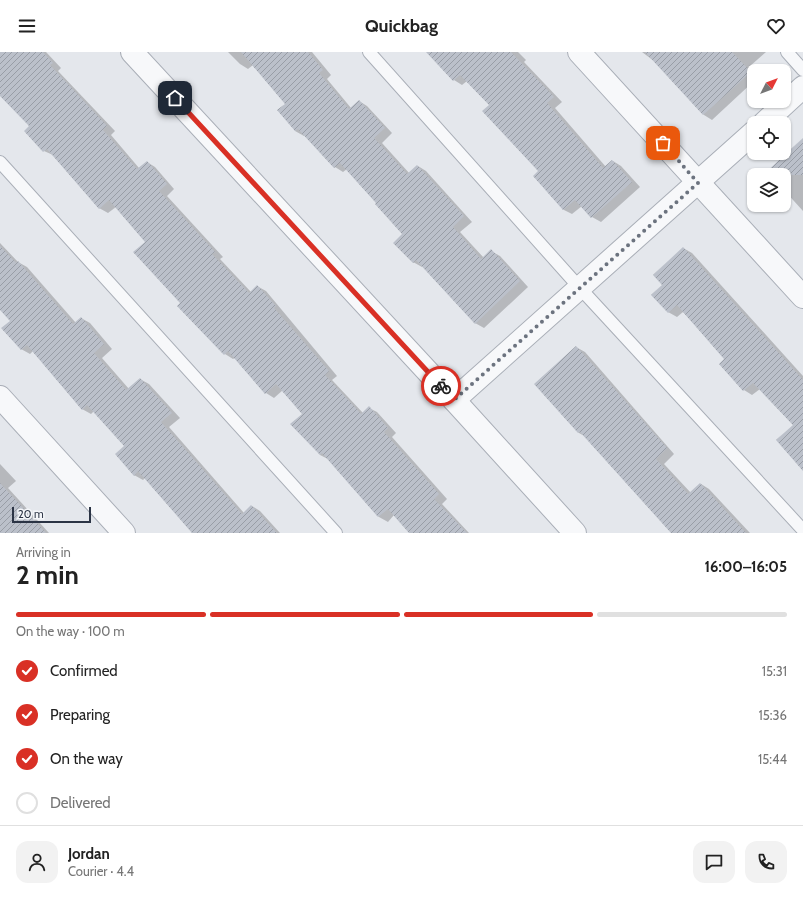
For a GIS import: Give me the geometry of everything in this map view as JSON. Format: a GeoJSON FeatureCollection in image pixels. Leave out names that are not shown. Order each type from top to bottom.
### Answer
{"type":"FeatureCollection","features":[{"type":"Feature","properties":{"kind":"street"},"geometry":{"type":"LineString","coordinates":[[132,52],[454,400],[574,533]]}},
{"type":"Feature","properties":{"kind":"street"},"geometry":{"type":"LineString","coordinates":[[579,52],[803,297]]}},
{"type":"Feature","properties":{"kind":"street"},"geometry":{"type":"LineString","coordinates":[[772,116],[803,87]]}},
{"type":"Feature","properties":{"kind":"street"},"geometry":{"type":"LineString","coordinates":[[454,400],[747,138]]}},
{"type":"Feature","properties":{"kind":"street"},"geometry":{"type":"LineString","coordinates":[[0,397],[124,533]]}},
{"type":"Feature","properties":{"kind":"lane"},"geometry":{"type":"LineString","coordinates":[[369,52],[579,287],[803,530]]}},
{"type":"Feature","properties":{"kind":"lane"},"geometry":{"type":"LineString","coordinates":[[787,52],[803,70]]}},
{"type":"Feature","properties":{"kind":"lane"},"geometry":{"type":"LineString","coordinates":[[0,162],[336,533]]}},
{"type":"Feature","properties":{"kind":"building"},"geometry":{"type":"Polygon","coordinates":[[[0,52],[43,52],[53,63],[50,65],[107,126],[103,130],[137,169],[147,161],[167,184],[159,191],[215,252],[212,254],[249,293],[257,285],[276,306],[274,308],[329,371],[325,375],[361,414],[369,406],[388,428],[384,432],[439,494],[434,499],[467,533],[409,533],[388,509],[378,517],[322,453],[320,455],[290,424],[302,414],[276,384],[265,394],[228,351],[224,355],[177,306],[180,303],[133,252],[145,242],[109,200],[99,209],[47,149],[43,152],[24,131],[29,126],[0,96],[0,52]]]}},
{"type":"Feature","properties":{"kind":"building"},"geometry":{"type":"Polygon","coordinates":[[[241,52],[308,52],[323,70],[319,73],[349,109],[359,100],[385,128],[374,138],[407,174],[417,165],[464,216],[453,227],[481,259],[491,249],[520,281],[475,324],[416,260],[413,263],[393,243],[402,234],[340,163],[334,168],[298,129],[295,131],[277,110],[285,104],[241,52]]]}},
{"type":"Feature","properties":{"kind":"building"},"geometry":{"type":"Polygon","coordinates":[[[426,52],[511,52],[554,97],[547,103],[603,168],[612,160],[632,182],[591,218],[575,200],[563,210],[533,176],[538,171],[482,111],[489,105],[460,75],[453,81],[426,52]]]}},
{"type":"Feature","properties":{"kind":"building"},"geometry":{"type":"Polygon","coordinates":[[[645,52],[732,52],[747,68],[747,76],[703,115],[645,52]]]}},
{"type":"Feature","properties":{"kind":"building"},"geometry":{"type":"Polygon","coordinates":[[[803,138],[803,175],[791,175],[791,168],[771,168],[779,160],[791,160],[791,149],[803,138]]]}},
{"type":"Feature","properties":{"kind":"building"},"geometry":{"type":"Polygon","coordinates":[[[0,246],[16,263],[18,261],[73,324],[81,317],[104,344],[94,353],[126,390],[140,378],[172,413],[161,422],[242,514],[251,505],[277,533],[192,533],[138,471],[134,476],[115,454],[124,446],[87,405],[82,410],[27,345],[21,350],[1,328],[10,321],[0,310],[0,246]]]}},
{"type":"Feature","properties":{"kind":"building"},"geometry":{"type":"Polygon","coordinates":[[[683,247],[803,380],[803,471],[776,440],[793,425],[753,383],[743,391],[719,364],[724,359],[677,305],[668,313],[651,295],[662,285],[653,275],[683,247]]]}},
{"type":"Feature","properties":{"kind":"building"},"geometry":{"type":"Polygon","coordinates":[[[576,346],[667,448],[656,459],[688,494],[700,483],[746,533],[671,533],[580,432],[578,433],[534,384],[576,346]]]}},
{"type":"Feature","properties":{"kind":"building"},"geometry":{"type":"Polygon","coordinates":[[[0,483],[46,533],[0,533],[0,483]]]}},
{"type":"Feature","properties":{"kind":"way so far"},"geometry":{"type":"LineString","coordinates":[[441,386],[454,400],[579,287],[698,183],[663,143]]}},
{"type":"Feature","properties":{"kind":"route"},"geometry":{"type":"LineString","coordinates":[[175,98],[441,386]]}}]}
